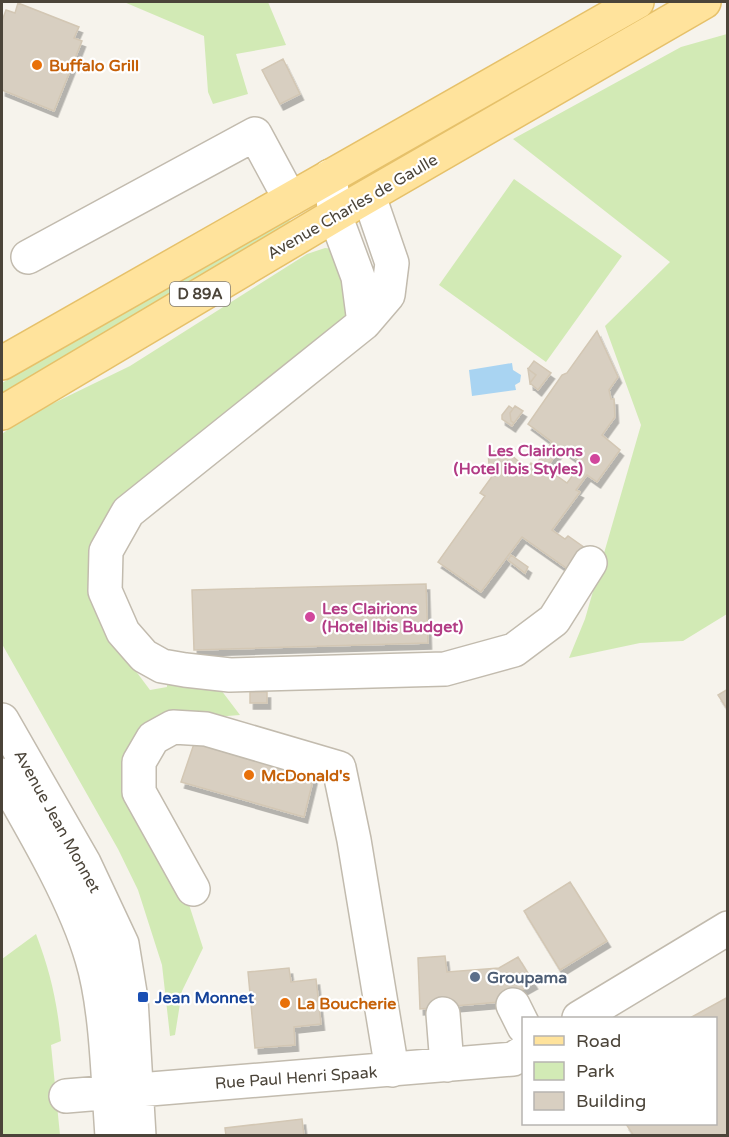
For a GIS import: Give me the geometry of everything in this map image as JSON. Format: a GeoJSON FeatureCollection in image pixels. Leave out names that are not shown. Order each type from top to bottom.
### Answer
{"type":"FeatureCollection","features":[{"type":"Feature","properties":{"kind":"main road","name":"D 89A"},"geometry":{"type":"LineString","coordinates":[[2,363],[637,2]]}},
{"type":"Feature","properties":{"kind":"main road","name":"Avenue Charles de Gaulle"},"geometry":{"type":"LineString","coordinates":[[2,413],[37,389],[704,2]]}},
{"type":"Feature","properties":{"kind":"main road"},"geometry":{"type":"LineString","coordinates":[[673,21],[728,12]]}},
{"type":"Feature","properties":{"kind":"street"},"geometry":{"type":"LineString","coordinates":[[28,257],[255,134],[290,199]]}},
{"type":"Feature","properties":{"kind":"street"},"geometry":{"type":"LineString","coordinates":[[330,176],[335,215],[358,277],[364,323]]}},
{"type":"Feature","properties":{"kind":"street"},"geometry":{"type":"LineString","coordinates":[[369,196],[392,263],[388,295],[364,323],[128,512],[106,551],[105,591],[123,632],[144,656],[162,666],[230,675],[445,669],[514,650],[554,620],[590,563]]}},
{"type":"Feature","properties":{"kind":"street"},"geometry":{"type":"LineString","coordinates":[[193,890],[139,792],[139,762],[153,738],[173,727],[206,729],[339,768],[392,1070]]}},
{"type":"Feature","properties":{"kind":"street","name":"Avenue Jean Monnet"},"geometry":{"type":"LineString","coordinates":[[5,734],[84,863],[122,944],[131,999],[122,1090],[112,1136]]}},
{"type":"Feature","properties":{"kind":"street","name":"Avenue Jean Monnet"},"geometry":{"type":"LineString","coordinates":[[2,776],[57,879],[93,960],[122,1090],[139,1136]]}},
{"type":"Feature","properties":{"kind":"street"},"geometry":{"type":"LineString","coordinates":[[581,1017],[728,928]]}},
{"type":"Feature","properties":{"kind":"street"},"geometry":{"type":"LineString","coordinates":[[443,1014],[447,1065]]}},
{"type":"Feature","properties":{"kind":"street","name":"Rue Paul Henri Spaak"},"geometry":{"type":"LineString","coordinates":[[66,1096],[513,1059],[522,1053]]}},
{"type":"Feature","properties":{"kind":"green space"},"geometry":{"type":"Polygon","coordinates":[[[124,2],[268,2],[286,45],[236,54],[248,94],[213,104],[208,92],[204,36],[124,2]]]}},
{"type":"Feature","properties":{"kind":"green space"},"geometry":{"type":"Polygon","coordinates":[[[727,34],[727,614],[683,641],[640,643],[569,658],[585,619],[641,425],[605,326],[670,262],[513,139],[681,47],[727,34]]]}},
{"type":"Feature","properties":{"kind":"green space"},"geometry":{"type":"Polygon","coordinates":[[[514,179],[622,256],[546,362],[439,285],[514,179]]]}},
{"type":"Feature","properties":{"kind":"green space"},"geometry":{"type":"Polygon","coordinates":[[[287,215],[292,226],[2,397],[2,383],[287,215]]]}},
{"type":"Feature","properties":{"kind":"green space"},"geometry":{"type":"Polygon","coordinates":[[[325,248],[334,249],[350,313],[108,520],[120,650],[150,690],[167,687],[167,676],[218,686],[240,715],[189,719],[152,727],[130,745],[129,783],[183,886],[203,948],[182,991],[175,1035],[170,1036],[162,965],[138,890],[118,849],[2,644],[2,434],[23,418],[130,366],[307,254],[325,248]]]}},
{"type":"Feature","properties":{"kind":"green space"},"geometry":{"type":"Polygon","coordinates":[[[36,934],[52,986],[61,1041],[51,1045],[60,1135],[2,1135],[2,959],[36,934]]]}},
{"type":"Feature","properties":{"kind":"water"},"geometry":{"type":"Polygon","coordinates":[[[512,363],[513,370],[521,375],[520,382],[515,385],[516,390],[472,396],[469,370],[512,363]]]}},
{"type":"Feature","properties":{"kind":"building","name":"Buffalo Grill"},"geometry":{"type":"Polygon","coordinates":[[[18,3],[79,27],[74,38],[82,41],[54,111],[2,90],[2,21],[6,10],[15,13],[18,3]]]}},
{"type":"Feature","properties":{"kind":"building"},"geometry":{"type":"Polygon","coordinates":[[[283,59],[300,94],[280,104],[262,70],[283,59]]]}},
{"type":"Feature","properties":{"kind":"building","name":"Les Clairions (Hotel ibis Styles)"},"geometry":{"type":"Polygon","coordinates":[[[597,331],[618,377],[609,390],[611,399],[614,399],[615,417],[602,435],[620,450],[597,482],[587,475],[576,490],[580,492],[552,530],[565,539],[568,536],[585,548],[569,570],[522,537],[481,592],[438,562],[485,496],[480,493],[496,471],[492,467],[495,464],[489,464],[488,452],[504,450],[505,456],[508,452],[527,469],[531,463],[535,466],[552,442],[528,424],[562,375],[567,373],[597,331]],[[561,448],[546,468],[567,483],[582,463],[561,448]]]}},
{"type":"Feature","properties":{"kind":"building"},"geometry":{"type":"Polygon","coordinates":[[[534,361],[551,373],[538,390],[530,383],[536,375],[528,369],[534,361]]]}},
{"type":"Feature","properties":{"kind":"building"},"geometry":{"type":"Polygon","coordinates":[[[528,369],[536,375],[530,383],[528,369]]]}},
{"type":"Feature","properties":{"kind":"building"},"geometry":{"type":"Polygon","coordinates":[[[509,406],[513,409],[510,413],[511,421],[514,423],[512,426],[502,419],[502,415],[509,406]]]}},
{"type":"Feature","properties":{"kind":"building"},"geometry":{"type":"Polygon","coordinates":[[[515,406],[523,411],[514,423],[511,421],[510,413],[515,406]]]}},
{"type":"Feature","properties":{"kind":"building"},"geometry":{"type":"Polygon","coordinates":[[[511,555],[528,567],[525,573],[508,560],[511,555]]]}},
{"type":"Feature","properties":{"kind":"building","name":"Les Clairions (Hotel Ibis Budget)"},"geometry":{"type":"Polygon","coordinates":[[[426,584],[428,643],[194,650],[192,590],[426,584]]]}},
{"type":"Feature","properties":{"kind":"building"},"geometry":{"type":"Polygon","coordinates":[[[728,689],[728,710],[718,695],[728,689]]]}},
{"type":"Feature","properties":{"kind":"building"},"geometry":{"type":"Polygon","coordinates":[[[250,692],[267,692],[267,703],[250,703],[250,692]]]}},
{"type":"Feature","properties":{"kind":"building","name":"McDonald's"},"geometry":{"type":"Polygon","coordinates":[[[197,735],[316,768],[304,817],[181,782],[197,735]]]}},
{"type":"Feature","properties":{"kind":"building"},"geometry":{"type":"Polygon","coordinates":[[[570,882],[607,941],[560,970],[524,911],[570,882]]]}},
{"type":"Feature","properties":{"kind":"building","name":"Groupama"},"geometry":{"type":"Polygon","coordinates":[[[445,956],[447,972],[499,968],[518,957],[534,983],[500,1002],[420,1009],[418,958],[445,956]]]}},
{"type":"Feature","properties":{"kind":"building","name":"La Boucherie"},"geometry":{"type":"Polygon","coordinates":[[[289,968],[291,982],[316,979],[321,1024],[294,1027],[295,1045],[255,1048],[248,972],[289,968]]]}},
{"type":"Feature","properties":{"kind":"building"},"geometry":{"type":"Polygon","coordinates":[[[728,997],[728,1136],[634,1136],[627,1125],[717,1125],[717,1017],[692,1017],[728,997]]]}},
{"type":"Feature","properties":{"kind":"building"},"geometry":{"type":"Polygon","coordinates":[[[302,1119],[304,1136],[226,1136],[225,1128],[302,1119]]]}},
{"type":"Feature","properties":{"kind":"place","name":"Buffalo Grill"},"geometry":{"type":"Point","coordinates":[37,65]}},
{"type":"Feature","properties":{"kind":"place","name":"Les Clairions (Hotel ibis Styles)"},"geometry":{"type":"Point","coordinates":[595,459]}},
{"type":"Feature","properties":{"kind":"place","name":"Les Clairions (Hotel Ibis Budget)"},"geometry":{"type":"Point","coordinates":[310,617]}},
{"type":"Feature","properties":{"kind":"place","name":"McDonald's"},"geometry":{"type":"Point","coordinates":[249,775]}},
{"type":"Feature","properties":{"kind":"place","name":"Groupama"},"geometry":{"type":"Point","coordinates":[475,977]}},
{"type":"Feature","properties":{"kind":"place","name":"Jean Monnet"},"geometry":{"type":"Point","coordinates":[143,997]}},
{"type":"Feature","properties":{"kind":"place","name":"La Boucherie"},"geometry":{"type":"Point","coordinates":[285,1003]}}]}
